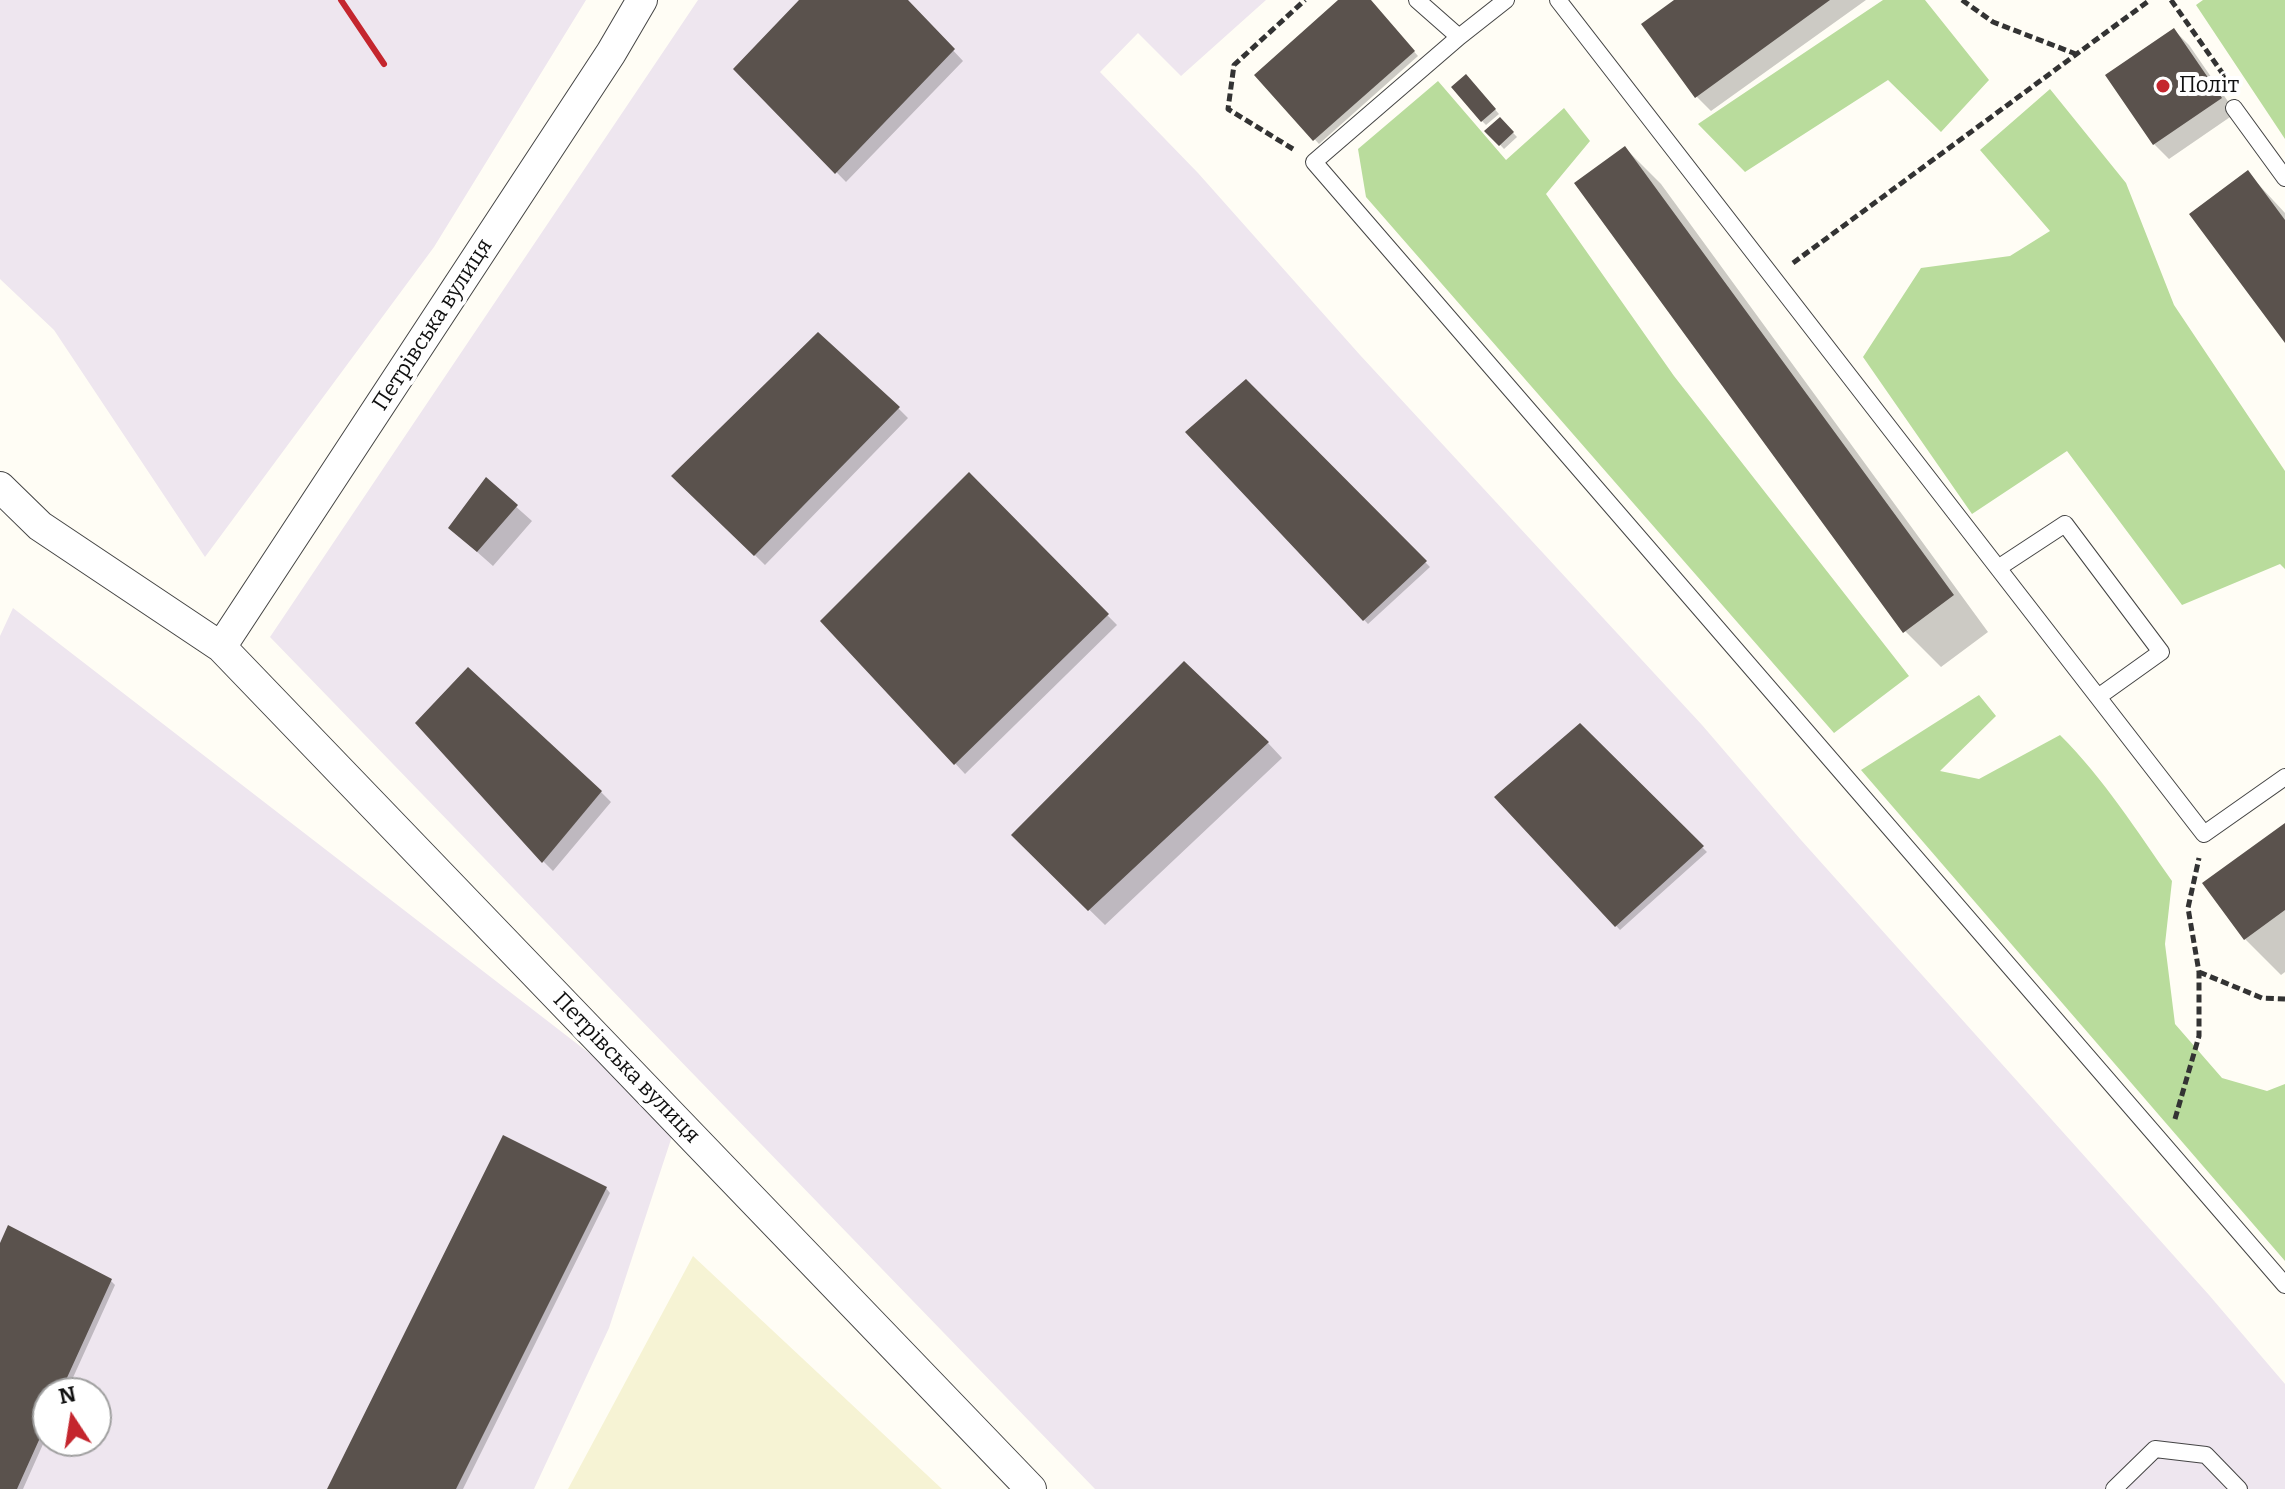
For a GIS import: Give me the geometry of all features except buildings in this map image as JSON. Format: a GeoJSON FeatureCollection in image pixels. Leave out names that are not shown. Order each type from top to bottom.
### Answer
{"type":"FeatureCollection","features":[{"type":"Feature","properties":{"kind":"street","name":"Петрівська вулиця"},"geometry":{"type":"LineString","coordinates":[[221,647],[611,53],[642,0]]}},
{"type":"Feature","properties":{"kind":"street","name":"Петрівська вулиця"},"geometry":{"type":"LineString","coordinates":[[0,487],[40,526],[221,647],[1031,1489]]}},
{"type":"Feature","properties":{"kind":"lane"},"geometry":{"type":"LineString","coordinates":[[1417,0],[1459,37]]}},
{"type":"Feature","properties":{"kind":"lane"},"geometry":{"type":"LineString","coordinates":[[1506,0],[1314,162],[2285,1285]]}},
{"type":"Feature","properties":{"kind":"lane"},"geometry":{"type":"LineString","coordinates":[[1558,0],[2204,834],[2285,777]]}},
{"type":"Feature","properties":{"kind":"lane"},"geometry":{"type":"LineString","coordinates":[[2234,108],[2285,178]]}},
{"type":"Feature","properties":{"kind":"lane"},"geometry":{"type":"LineString","coordinates":[[1998,568],[2065,524],[2161,652],[2098,697]]}},
{"type":"Feature","properties":{"kind":"lane"},"geometry":{"type":"LineString","coordinates":[[2114,1489],[2155,1449],[2206,1455],[2239,1489]]}},
{"type":"Feature","properties":{"kind":"path"},"geometry":{"type":"LineString","coordinates":[[1305,0],[1234,65],[1228,109],[1314,162]]}},
{"type":"Feature","properties":{"kind":"path"},"geometry":{"type":"LineString","coordinates":[[1962,0],[1993,22],[2076,54]]}},
{"type":"Feature","properties":{"kind":"path"},"geometry":{"type":"LineString","coordinates":[[1773,278],[2150,0]]}},
{"type":"Feature","properties":{"kind":"path"},"geometry":{"type":"LineString","coordinates":[[2171,0],[2235,91],[2234,108]]}},
{"type":"Feature","properties":{"kind":"path"},"geometry":{"type":"LineString","coordinates":[[2166,1147],[2199,1036],[2199,972],[2188,908],[2204,834]]}},
{"type":"Feature","properties":{"kind":"path"},"geometry":{"type":"LineString","coordinates":[[2199,972],[2262,998],[2285,999]]}},
{"type":"Feature","properties":{"kind":"shaded area"},"geometry":{"type":"Polygon","coordinates":[[[0,0],[586,0],[434,247],[205,557],[54,330],[0,279],[0,0]]]}},
{"type":"Feature","properties":{"kind":"shaded area"},"geometry":{"type":"Polygon","coordinates":[[[698,0],[1266,0],[1181,76],[1138,33],[1100,72],[1198,173],[1360,355],[1702,725],[2285,1384],[2285,1489],[1095,1489],[270,637],[698,0]]]}},
{"type":"Feature","properties":{"kind":"shaded area"},"geometry":{"type":"Polygon","coordinates":[[[13,608],[677,1121],[609,1328],[534,1489],[0,1489],[0,636],[13,608]]]}},
{"type":"Feature","properties":{"kind":"shaded area"},"geometry":{"type":"Polygon","coordinates":[[[693,1256],[942,1489],[568,1489],[693,1256]]]}},
{"type":"Feature","properties":{"kind":"green space"},"geometry":{"type":"Polygon","coordinates":[[[1883,0],[1925,0],[1989,80],[1941,132],[1888,80],[1745,172],[1698,124],[1883,0]]]}},
{"type":"Feature","properties":{"kind":"green space"},"geometry":{"type":"Polygon","coordinates":[[[2203,0],[2285,0],[2285,139],[2196,5],[2203,0]]]}},
{"type":"Feature","properties":{"kind":"green space"},"geometry":{"type":"Polygon","coordinates":[[[1438,81],[1506,160],[1564,108],[1590,141],[1546,194],[1674,376],[1909,676],[1834,733],[1366,197],[1358,149],[1438,81]]]}},
{"type":"Feature","properties":{"kind":"green space"},"geometry":{"type":"Polygon","coordinates":[[[2050,89],[2126,183],[2174,305],[2285,471],[2285,569],[2280,564],[2182,605],[2067,451],[1972,514],[1863,357],[1921,268],[2010,256],[2050,231],[1980,150],[2050,89]]]}},
{"type":"Feature","properties":{"kind":"green space"},"geometry":{"type":"Polygon","coordinates":[[[1979,695],[1996,716],[1940,771],[1979,779],[2060,735],[2106,787],[2172,881],[2165,944],[2175,1024],[2222,1078],[2267,1091],[2285,1084],[2285,1261],[1861,770],[1979,695]]]}},
{"type":"Feature","properties":{"kind":"railway"},"geometry":{"type":"LineString","coordinates":[[341,0],[384,64]]}},
{"type":"Feature","properties":{"kind":"place","name":"Політ"},"geometry":{"type":"Point","coordinates":[2163,86]}}]}
